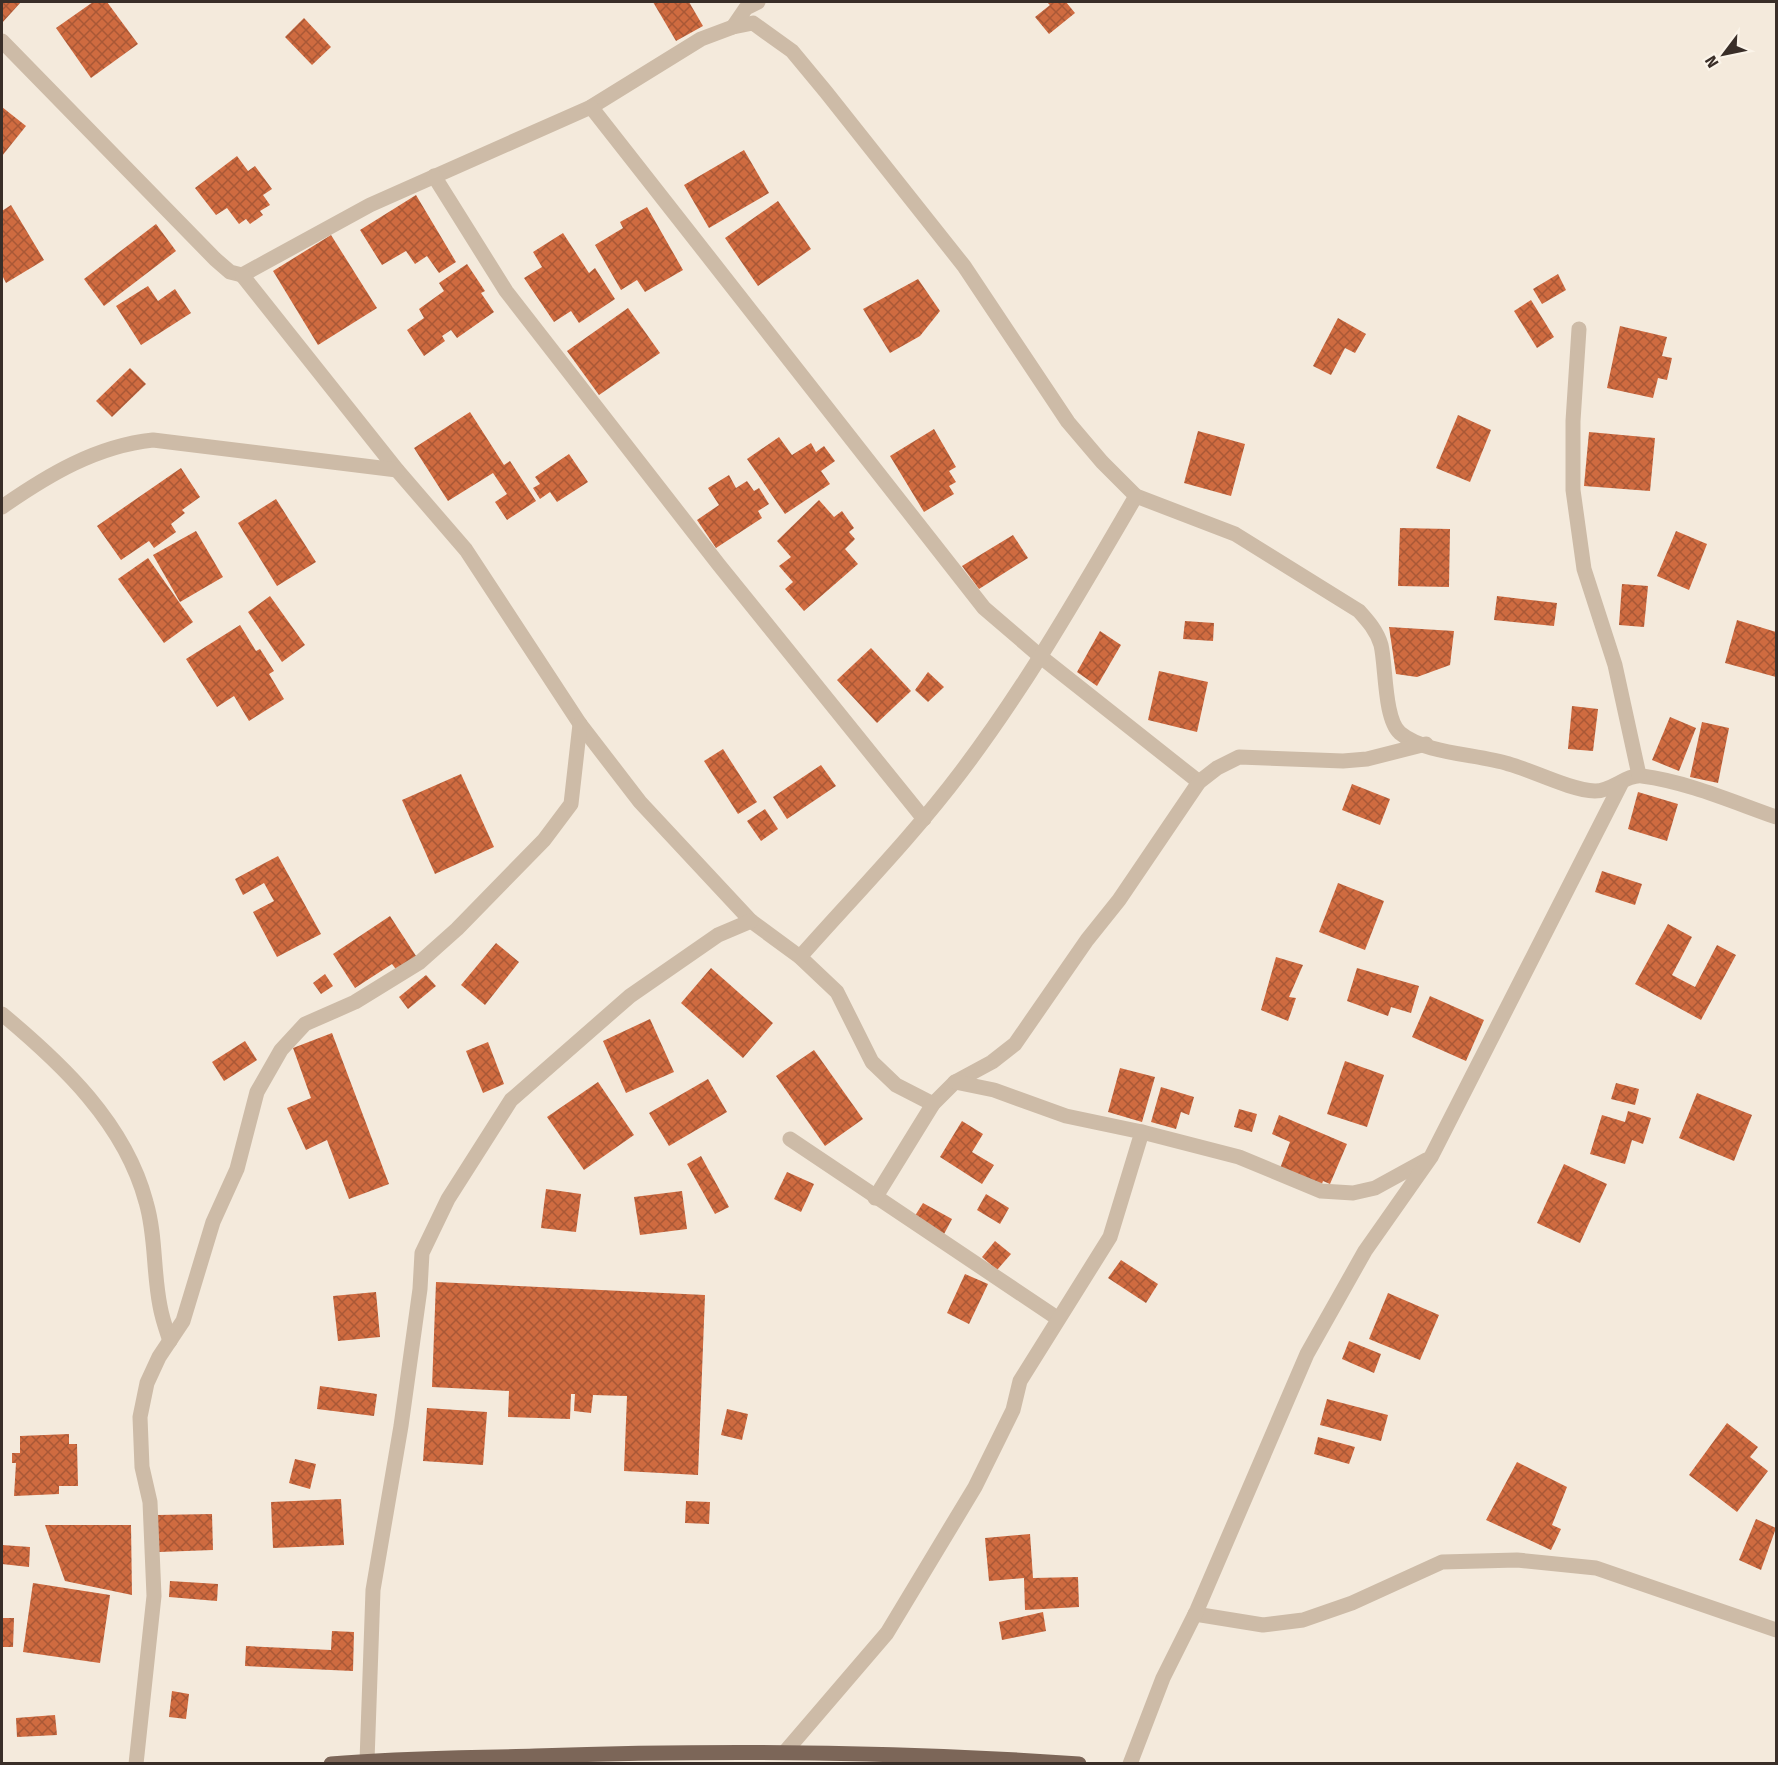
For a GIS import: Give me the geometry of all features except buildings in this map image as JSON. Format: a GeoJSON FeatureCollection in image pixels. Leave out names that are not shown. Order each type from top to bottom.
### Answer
{"type":"FeatureCollection","features":[{"type":"Feature","properties":{"kind":"main road"},"geometry":{"type":"LineString","coordinates":[[331,1764],[368,1761],[638,1758],[785,1752],[992,1758],[1079,1764]]}},
{"type":"Feature","properties":{"kind":"street"},"geometry":{"type":"LineString","coordinates":[[733,27],[746,8],[758,2]]}},
{"type":"Feature","properties":{"kind":"street"},"geometry":{"type":"LineString","coordinates":[[242,275],[360,210],[591,107],[701,39],[733,27],[753,23],[792,51],[964,266],[1068,422],[1102,462],[1136,496],[1235,534],[1359,611],[1373,627],[1380,645],[1395,726],[1412,739],[1426,744],[1507,763],[1595,791],[1639,775],[1679,783],[1776,817]]}},
{"type":"Feature","properties":{"kind":"street"},"geometry":{"type":"LineString","coordinates":[[2,41],[215,259],[230,272],[242,275],[397,470],[466,550],[580,724],[640,802],[751,921],[800,957],[837,992],[872,1062],[896,1085],[933,1104]]}},
{"type":"Feature","properties":{"kind":"street"},"geometry":{"type":"LineString","coordinates":[[591,107],[984,608],[1041,657],[1199,782]]}},
{"type":"Feature","properties":{"kind":"street"},"geometry":{"type":"LineString","coordinates":[[434,176],[506,291],[726,574],[924,819]]}},
{"type":"Feature","properties":{"kind":"street"},"geometry":{"type":"LineString","coordinates":[[1579,329],[1573,421],[1575,501],[1584,569],[1615,665],[1639,775]]}},
{"type":"Feature","properties":{"kind":"street"},"geometry":{"type":"LineString","coordinates":[[2,507],[68,466],[95,453],[124,443],[153,440],[397,470]]}},
{"type":"Feature","properties":{"kind":"street"},"geometry":{"type":"LineString","coordinates":[[800,957],[924,819],[962,771],[1041,657],[1136,496]]}},
{"type":"Feature","properties":{"kind":"street"},"geometry":{"type":"LineString","coordinates":[[136,1764],[154,1596],[150,1502],[142,1467],[140,1417],[147,1383],[159,1357],[183,1321],[213,1222],[237,1168],[257,1092],[280,1050],[305,1024],[355,1002],[420,962],[457,929],[544,840],[571,804],[580,724]]}},
{"type":"Feature","properties":{"kind":"street"},"geometry":{"type":"LineString","coordinates":[[875,1198],[933,1104],[955,1082],[992,1062],[1015,1044],[1199,782],[1217,768],[1239,757],[1343,762],[1367,759],[1426,744]]}},
{"type":"Feature","properties":{"kind":"street"},"geometry":{"type":"LineString","coordinates":[[1130,1764],[1163,1678],[1195,1614],[1307,1354],[1365,1251],[1431,1157],[1622,782]]}},
{"type":"Feature","properties":{"kind":"street"},"geometry":{"type":"LineString","coordinates":[[368,1761],[373,1590],[401,1426],[420,1289],[422,1253],[448,1199],[511,1100],[630,996],[718,935],[751,921]]}},
{"type":"Feature","properties":{"kind":"street"},"geometry":{"type":"LineString","coordinates":[[2,1014],[65,1070],[104,1116],[122,1144],[146,1201],[154,1242],[160,1306],[170,1341]]}},
{"type":"Feature","properties":{"kind":"street"},"geometry":{"type":"LineString","coordinates":[[955,1082],[994,1090],[1066,1116],[1143,1132],[1239,1157],[1321,1191],[1353,1193],[1375,1188],[1431,1157]]}},
{"type":"Feature","properties":{"kind":"street"},"geometry":{"type":"LineString","coordinates":[[785,1752],[887,1634],[975,1487],[1014,1410],[1020,1382],[1057,1318],[1110,1237],[1143,1132]]}},
{"type":"Feature","properties":{"kind":"street"},"geometry":{"type":"LineString","coordinates":[[790,1139],[1057,1318]]}},
{"type":"Feature","properties":{"kind":"street"},"geometry":{"type":"LineString","coordinates":[[1195,1614],[1263,1625],[1303,1620],[1352,1603],[1442,1562],[1517,1560],[1596,1568],[1776,1630]]}}]}
